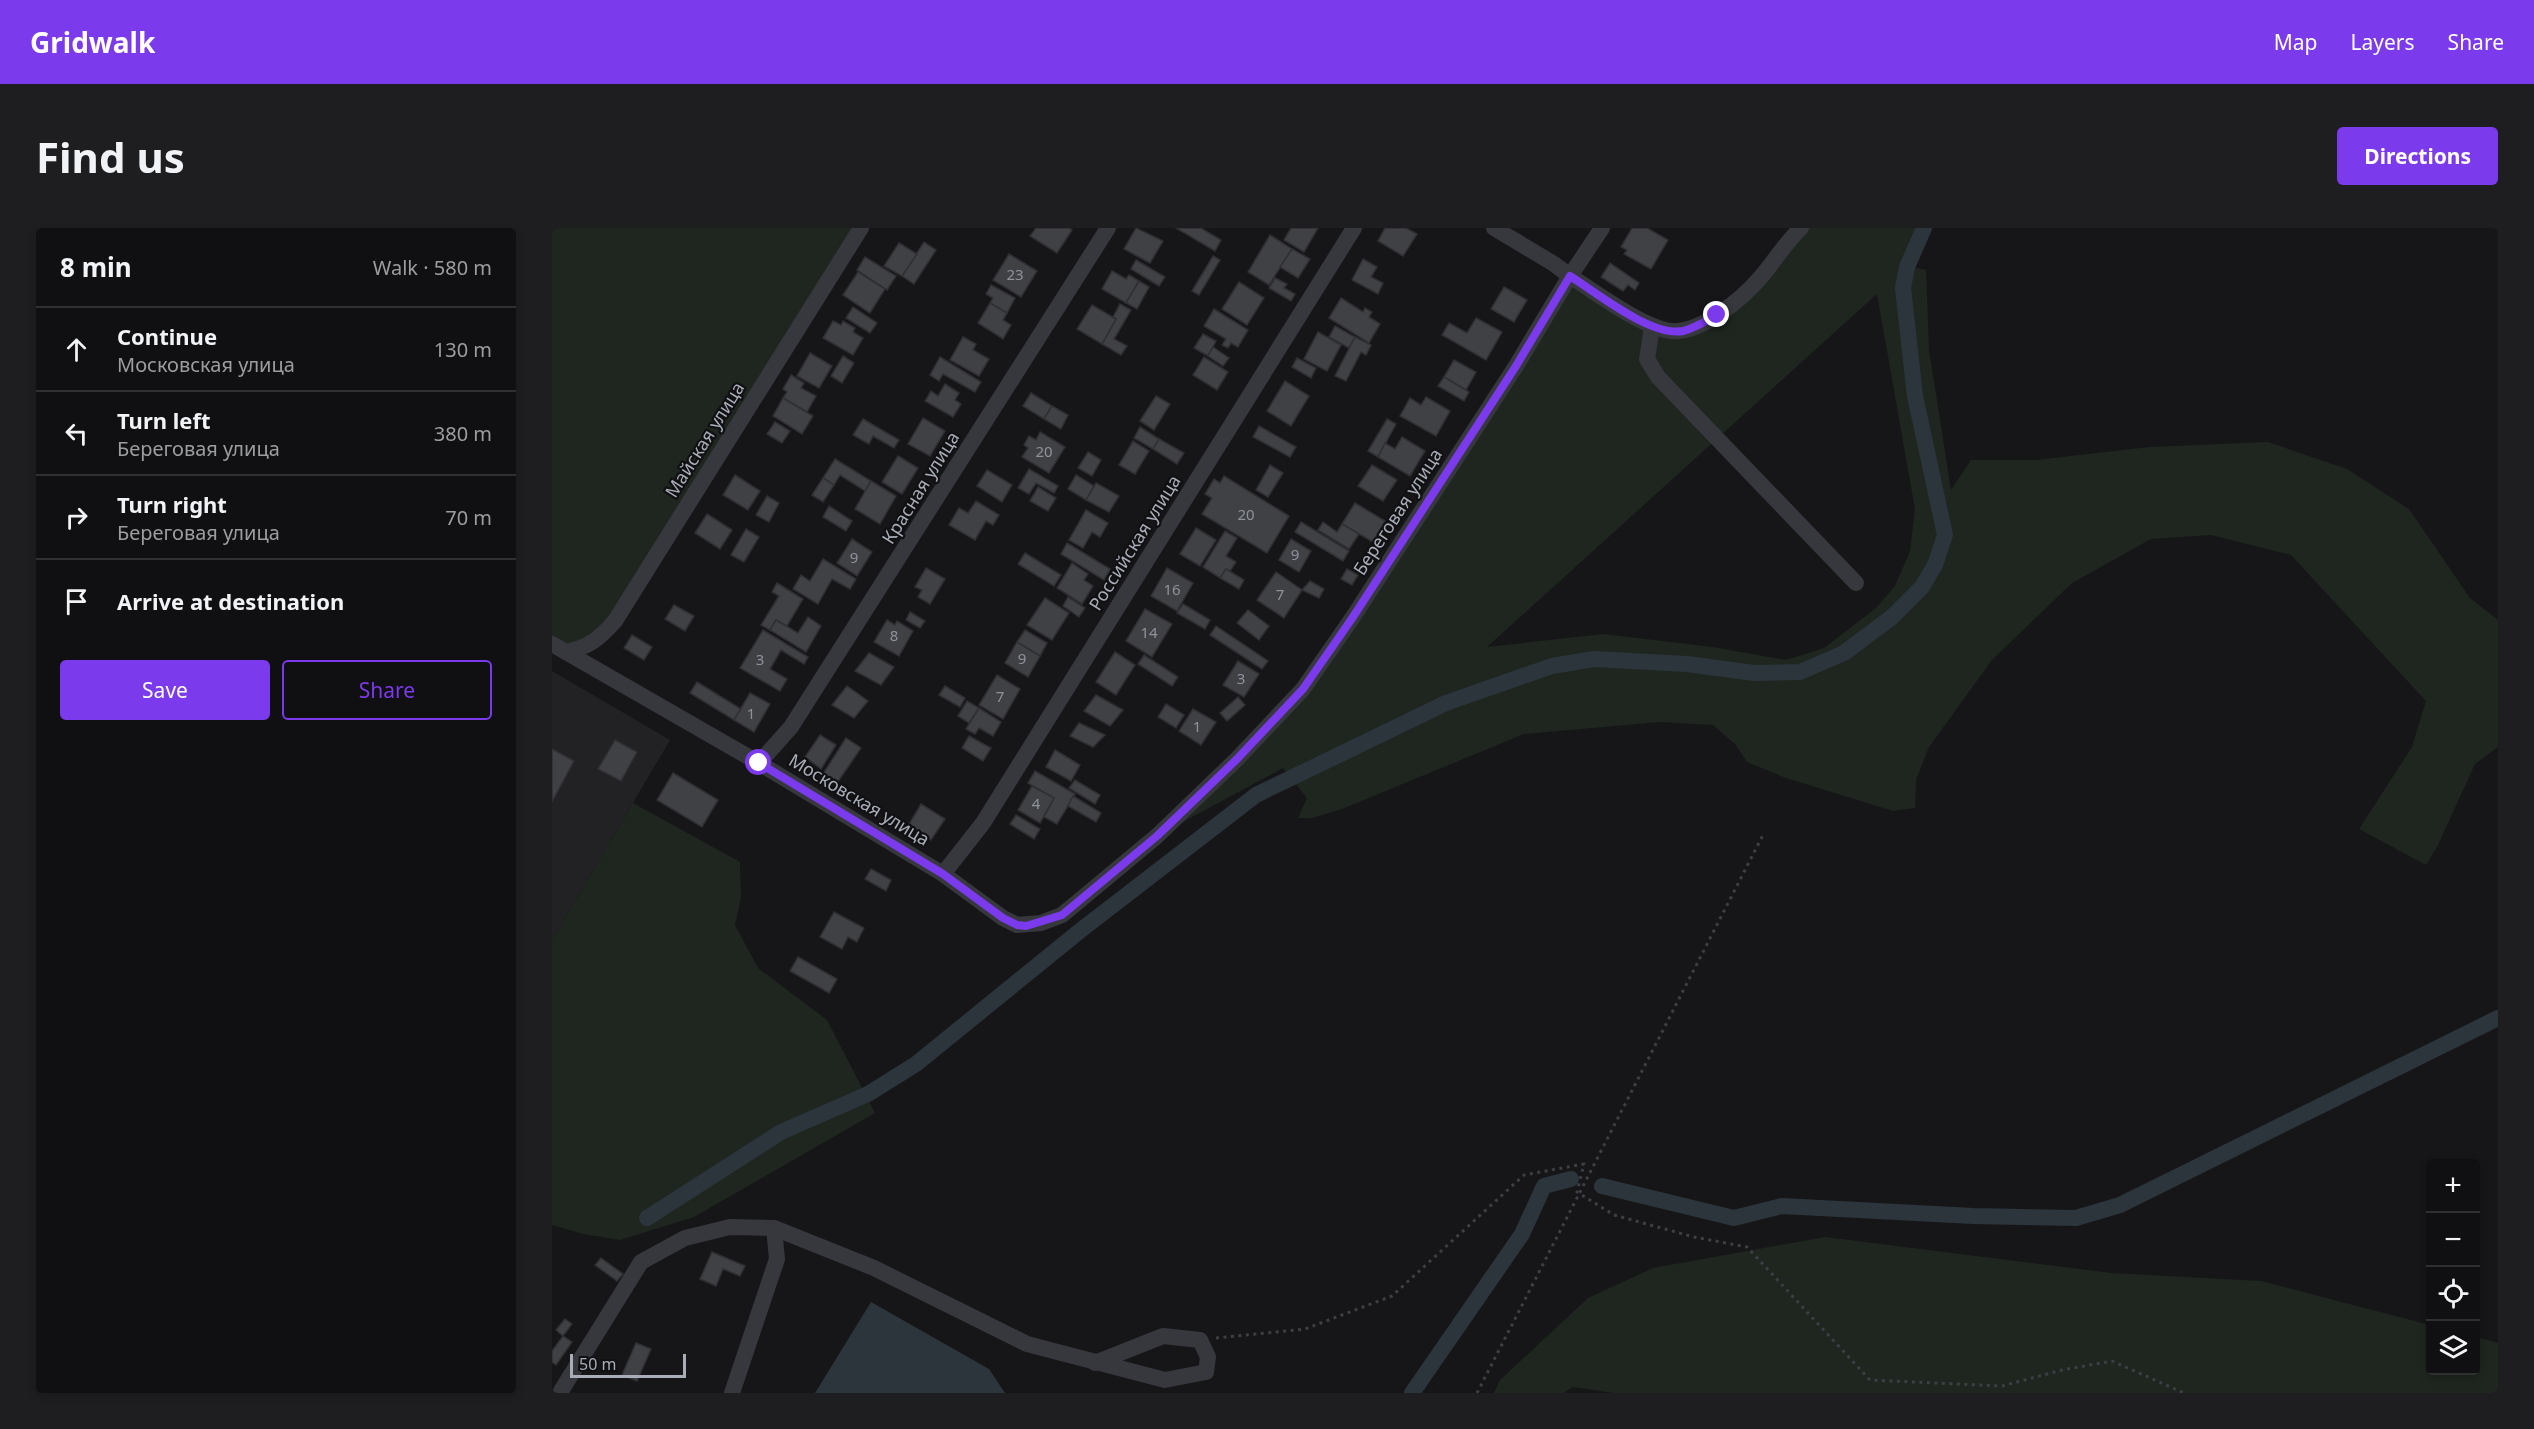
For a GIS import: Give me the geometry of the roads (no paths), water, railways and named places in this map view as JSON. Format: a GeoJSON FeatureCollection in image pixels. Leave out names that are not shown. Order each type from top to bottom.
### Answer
{"type":"FeatureCollection","features":[{"type":"Feature","properties":{"kind":"street","name":"Майская улица"},"geometry":{"type":"LineString","coordinates":[[559,648],[587,647],[599,639],[615,621],[861,228]]}},
{"type":"Feature","properties":{"kind":"street","name":"Красная улица"},"geometry":{"type":"LineString","coordinates":[[759,763],[791,727],[1108,228]]}},
{"type":"Feature","properties":{"kind":"street","name":"Российская улица"},"geometry":{"type":"LineString","coordinates":[[943,874],[983,824],[1354,228]]}},
{"type":"Feature","properties":{"kind":"street"},"geometry":{"type":"LineString","coordinates":[[1494,228],[1652,327],[1671,331],[1684,331],[1717,315],[1749,290],[1801,228]]}},
{"type":"Feature","properties":{"kind":"street","name":"Береговая улица"},"geometry":{"type":"LineString","coordinates":[[1017,925],[1041,923],[1069,909],[1157,836],[1237,759],[1303,689],[1353,617],[1516,366],[1602,228]]}},
{"type":"Feature","properties":{"kind":"street"},"geometry":{"type":"LineString","coordinates":[[1652,327],[1647,359],[1658,377],[1856,583]]}},
{"type":"Feature","properties":{"kind":"street","name":"Московская улица"},"geometry":{"type":"LineString","coordinates":[[559,648],[759,763],[943,874],[1003,918],[1017,925]]}},
{"type":"Feature","properties":{"kind":"street"},"geometry":{"type":"LineString","coordinates":[[558,1390],[640,1262],[685,1238],[730,1227],[774,1228],[874,1268],[1027,1344],[1095,1363],[1165,1380],[1206,1372],[1208,1357],[1200,1340],[1163,1336],[1095,1363]]}},
{"type":"Feature","properties":{"kind":"street"},"geometry":{"type":"LineString","coordinates":[[732,1393],[777,1259],[774,1228]]}},
{"type":"Feature","properties":{"kind":"waterway"},"geometry":{"type":"LineString","coordinates":[[647,1218],[781,1132],[868,1094],[916,1064],[1081,930],[1256,795],[1446,703],[1552,666],[1594,659],[1687,664],[1754,673],[1800,672],[1844,653],[1892,617],[1922,587],[1935,565],[1945,535],[1915,396],[1903,288],[1907,267],[1924,228]]}},
{"type":"Feature","properties":{"kind":"waterway"},"geometry":{"type":"LineString","coordinates":[[1602,1186],[1734,1218],[1782,1206],[1973,1216],[2076,1218],[2120,1205],[2498,1018]]}},
{"type":"Feature","properties":{"kind":"waterway"},"geometry":{"type":"LineString","coordinates":[[1412,1393],[1522,1234],[1544,1186],[1571,1179]]}}]}
